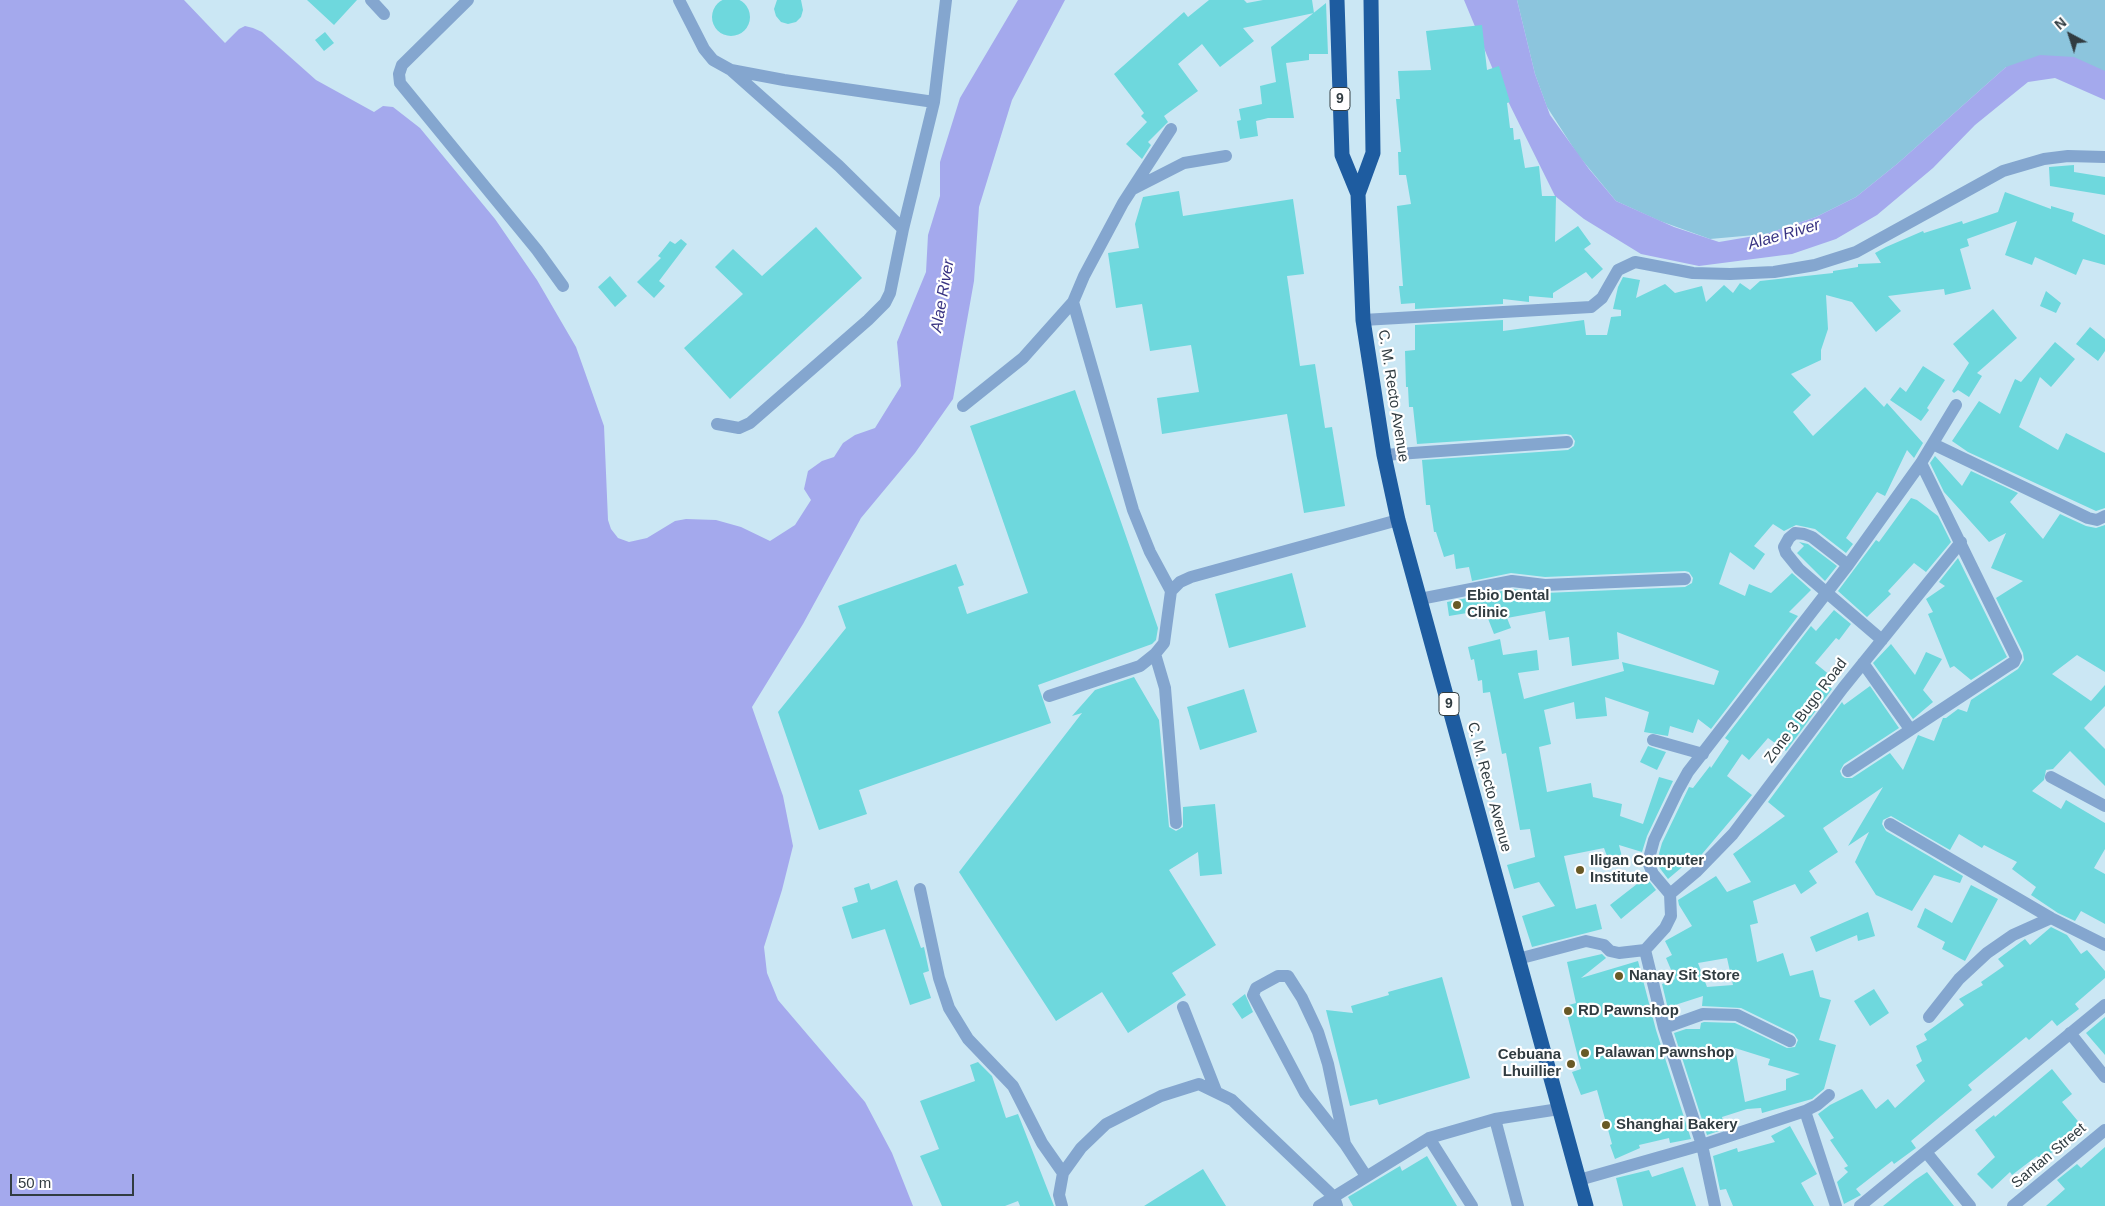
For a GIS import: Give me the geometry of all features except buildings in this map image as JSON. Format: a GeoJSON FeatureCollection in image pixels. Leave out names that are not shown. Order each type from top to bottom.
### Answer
{"type":"FeatureCollection","features":[{"type":"Feature","properties":{"kind":"highway","name":"C. M. Recto Avenue"},"geometry":{"type":"LineString","coordinates":[[1358,194],[1373,153],[1371,0]]}},
{"type":"Feature","properties":{"kind":"highway","name":"C. M. Recto Avenue"},"geometry":{"type":"LineString","coordinates":[[1336,1],[1342,155],[1358,194],[1363,320],[1384,455],[1398,520],[1586,1206]]}},
{"type":"Feature","properties":{"kind":"street"},"geometry":{"type":"LineString","coordinates":[[371,0],[384,14]]}},
{"type":"Feature","properties":{"kind":"street"},"geometry":{"type":"LineString","coordinates":[[468,0],[402,66],[399,74],[400,83],[537,250],[563,286]]}},
{"type":"Feature","properties":{"kind":"street"},"geometry":{"type":"LineString","coordinates":[[679,0],[704,49],[713,60],[731,70],[832,159],[903,229]]}},
{"type":"Feature","properties":{"kind":"street"},"geometry":{"type":"LineString","coordinates":[[717,424],[739,428],[750,422],[884,303],[890,293],[903,229],[934,102],[946,0]]}},
{"type":"Feature","properties":{"kind":"street"},"geometry":{"type":"LineString","coordinates":[[731,70],[784,80],[934,102]]}},
{"type":"Feature","properties":{"kind":"street"},"geometry":{"type":"LineString","coordinates":[[963,406],[1023,358],[1074,302],[1084,276],[1133,189],[1171,130]]}},
{"type":"Feature","properties":{"kind":"street"},"geometry":{"type":"LineString","coordinates":[[1133,189],[1184,163],[1226,156]]}},
{"type":"Feature","properties":{"kind":"street"},"geometry":{"type":"LineString","coordinates":[[1363,320],[1591,307],[1602,298],[1618,270],[1635,262],[1692,273],[1730,274],[1774,272],[1815,265],[1856,252],[2003,171],[2044,159],[2068,156],[2105,157]]}},
{"type":"Feature","properties":{"kind":"street"},"geometry":{"type":"LineString","coordinates":[[1049,696],[1140,666],[1155,654],[1164,643],[1171,591],[1150,552],[1133,510],[1074,302]]}},
{"type":"Feature","properties":{"kind":"street"},"geometry":{"type":"LineString","coordinates":[[1518,960],[1586,941],[1604,945],[1610,951],[1619,953],[1645,950],[1665,928],[1671,916],[1670,894],[1653,874],[1648,862],[1654,840],[1678,790],[1703,754],[1828,593],[1921,463],[1956,405]]}},
{"type":"Feature","properties":{"kind":"street"},"geometry":{"type":"LineString","coordinates":[[1384,455],[1567,442]]}},
{"type":"Feature","properties":{"kind":"street"},"geometry":{"type":"LineString","coordinates":[[1933,444],[2088,518],[2097,520],[2105,516]]}},
{"type":"Feature","properties":{"kind":"street"},"geometry":{"type":"LineString","coordinates":[[1848,771],[2014,662],[2016,657],[1921,463]]}},
{"type":"Feature","properties":{"kind":"street"},"geometry":{"type":"LineString","coordinates":[[1171,591],[1180,582],[1191,576],[1398,520]]}},
{"type":"Feature","properties":{"kind":"street"},"geometry":{"type":"LineString","coordinates":[[1848,565],[1812,537],[1795,533],[1789,538],[1784,547],[1790,560],[1882,640]]}},
{"type":"Feature","properties":{"kind":"street","name":"Zone 3 Bugo Road"},"geometry":{"type":"LineString","coordinates":[[1670,894],[1696,872],[1733,834],[1863,663],[1961,542]]}},
{"type":"Feature","properties":{"kind":"street"},"geometry":{"type":"LineString","coordinates":[[1420,599],[1512,581],[1554,585],[1686,578]]}},
{"type":"Feature","properties":{"kind":"street"},"geometry":{"type":"LineString","coordinates":[[1155,654],[1165,688],[1176,823]]}},
{"type":"Feature","properties":{"kind":"street"},"geometry":{"type":"LineString","coordinates":[[1863,663],[1910,729]]}},
{"type":"Feature","properties":{"kind":"street"},"geometry":{"type":"LineString","coordinates":[[1653,740],[1703,754]]}},
{"type":"Feature","properties":{"kind":"street"},"geometry":{"type":"LineString","coordinates":[[2051,777],[2105,806]]}},
{"type":"Feature","properties":{"kind":"street"},"geometry":{"type":"LineString","coordinates":[[1890,824],[2051,918],[2105,945]]}},
{"type":"Feature","properties":{"kind":"street"},"geometry":{"type":"LineString","coordinates":[[920,889],[939,978],[949,1008],[968,1039],[1013,1086],[1042,1143],[1063,1173]]}},
{"type":"Feature","properties":{"kind":"street"},"geometry":{"type":"LineString","coordinates":[[1930,1017],[1959,979],[1987,953],[2013,935],[2051,918]]}},
{"type":"Feature","properties":{"kind":"street"},"geometry":{"type":"LineString","coordinates":[[1645,950],[1664,1028],[1702,1145],[1715,1206]]}},
{"type":"Feature","properties":{"kind":"street"},"geometry":{"type":"LineString","coordinates":[[1345,1144],[1328,1064],[1318,1032],[1302,998],[1288,976],[1278,976],[1256,988],[1253,995],[1304,1093],[1345,1144],[1366,1176]]}},
{"type":"Feature","properties":{"kind":"street"},"geometry":{"type":"LineString","coordinates":[[1860,1206],[2105,1005]]}},
{"type":"Feature","properties":{"kind":"street"},"geometry":{"type":"LineString","coordinates":[[1183,1007],[1216,1091]]}},
{"type":"Feature","properties":{"kind":"street"},"geometry":{"type":"LineString","coordinates":[[1664,1028],[1703,1014],[1737,1015],[1790,1041]]}},
{"type":"Feature","properties":{"kind":"street"},"geometry":{"type":"LineString","coordinates":[[2070,1033],[2105,1077]]}},
{"type":"Feature","properties":{"kind":"street"},"geometry":{"type":"LineString","coordinates":[[1062,1206],[1059,1195],[1063,1173],[1081,1148],[1106,1124],[1161,1096],[1199,1084],[1232,1100],[1336,1201]]}},
{"type":"Feature","properties":{"kind":"street"},"geometry":{"type":"LineString","coordinates":[[1580,1180],[1702,1145],[1804,1111],[1817,1105],[1829,1095]]}},
{"type":"Feature","properties":{"kind":"street"},"geometry":{"type":"LineString","coordinates":[[1319,1206],[1336,1201],[1366,1176],[1429,1138],[1495,1119],[1559,1109]]}},
{"type":"Feature","properties":{"kind":"street"},"geometry":{"type":"LineString","coordinates":[[1804,1111],[1836,1206]]}},
{"type":"Feature","properties":{"kind":"street"},"geometry":{"type":"LineString","coordinates":[[1495,1119],[1518,1206]]}},
{"type":"Feature","properties":{"kind":"street","name":"Santan Street"},"geometry":{"type":"LineString","coordinates":[[2013,1206],[2105,1130]]}},
{"type":"Feature","properties":{"kind":"street"},"geometry":{"type":"LineString","coordinates":[[1429,1138],[1472,1206]]}},
{"type":"Feature","properties":{"kind":"street"},"geometry":{"type":"LineString","coordinates":[[1926,1152],[1970,1206]]}},
{"type":"Feature","properties":{"kind":"shaded area"},"geometry":{"type":"Polygon","coordinates":[[[1517,0],[2105,0],[2105,73],[2006,67],[1897,164],[1856,197],[1816,217],[1766,234],[1710,239],[1660,221],[1616,201],[1578,155],[1547,107],[1535,74],[1517,0]]]}},
{"type":"Feature","properties":{"kind":"water","name":"Alae River"},"geometry":{"type":"Polygon","coordinates":[[[0,0],[184,0],[225,43],[239,29],[245,26],[253,28],[262,32],[316,80],[374,112],[383,106],[393,107],[420,128],[495,219],[537,280],[576,347],[604,426],[608,520],[611,529],[618,538],[629,542],[647,538],[675,521],[686,519],[716,520],[741,527],[770,541],[795,525],[811,500],[804,489],[808,471],[822,461],[834,457],[843,443],[855,435],[875,428],[901,386],[897,342],[926,272],[928,235],[940,196],[940,162],[960,98],[1018,0],[1065,0],[1012,100],[979,207],[974,281],[953,399],[915,453],[861,518],[803,624],[752,707],[783,796],[793,846],[782,890],[764,947],[767,973],[778,1000],[865,1102],[892,1153],[913,1206],[0,1206],[0,0]]]}},
{"type":"Feature","properties":{"kind":"water","name":"Alae River"},"geometry":{"type":"Polygon","coordinates":[[[1464,0],[1517,0],[1535,74],[1550,115],[1589,169],[1616,201],[1674,227],[1719,242],[1766,234],[1816,217],[1856,197],[1897,164],[2006,67],[2040,55],[2074,57],[2105,71],[2105,100],[2055,78],[2028,82],[1975,125],[1933,168],[1877,215],[1836,239],[1792,254],[1699,266],[1641,254],[1584,219],[1555,196],[1496,77],[1464,0]]]}},
{"type":"Feature","properties":{"kind":"place","name":"Ebio Dental Clinic"},"geometry":{"type":"Point","coordinates":[1457,605]}},
{"type":"Feature","properties":{"kind":"place","name":"Iligan Computer Institute"},"geometry":{"type":"Point","coordinates":[1580,870]}},
{"type":"Feature","properties":{"kind":"place","name":"Nanay Sit Store"},"geometry":{"type":"Point","coordinates":[1619,976]}},
{"type":"Feature","properties":{"kind":"place","name":"RD Pawnshop"},"geometry":{"type":"Point","coordinates":[1568,1011]}},
{"type":"Feature","properties":{"kind":"place","name":"Palawan Pawnshop"},"geometry":{"type":"Point","coordinates":[1585,1053]}},
{"type":"Feature","properties":{"kind":"place","name":"Cebuana Lhuillier"},"geometry":{"type":"Point","coordinates":[1571,1064]}},
{"type":"Feature","properties":{"kind":"place","name":"Shanghai Bakery"},"geometry":{"type":"Point","coordinates":[1606,1125]}}]}
